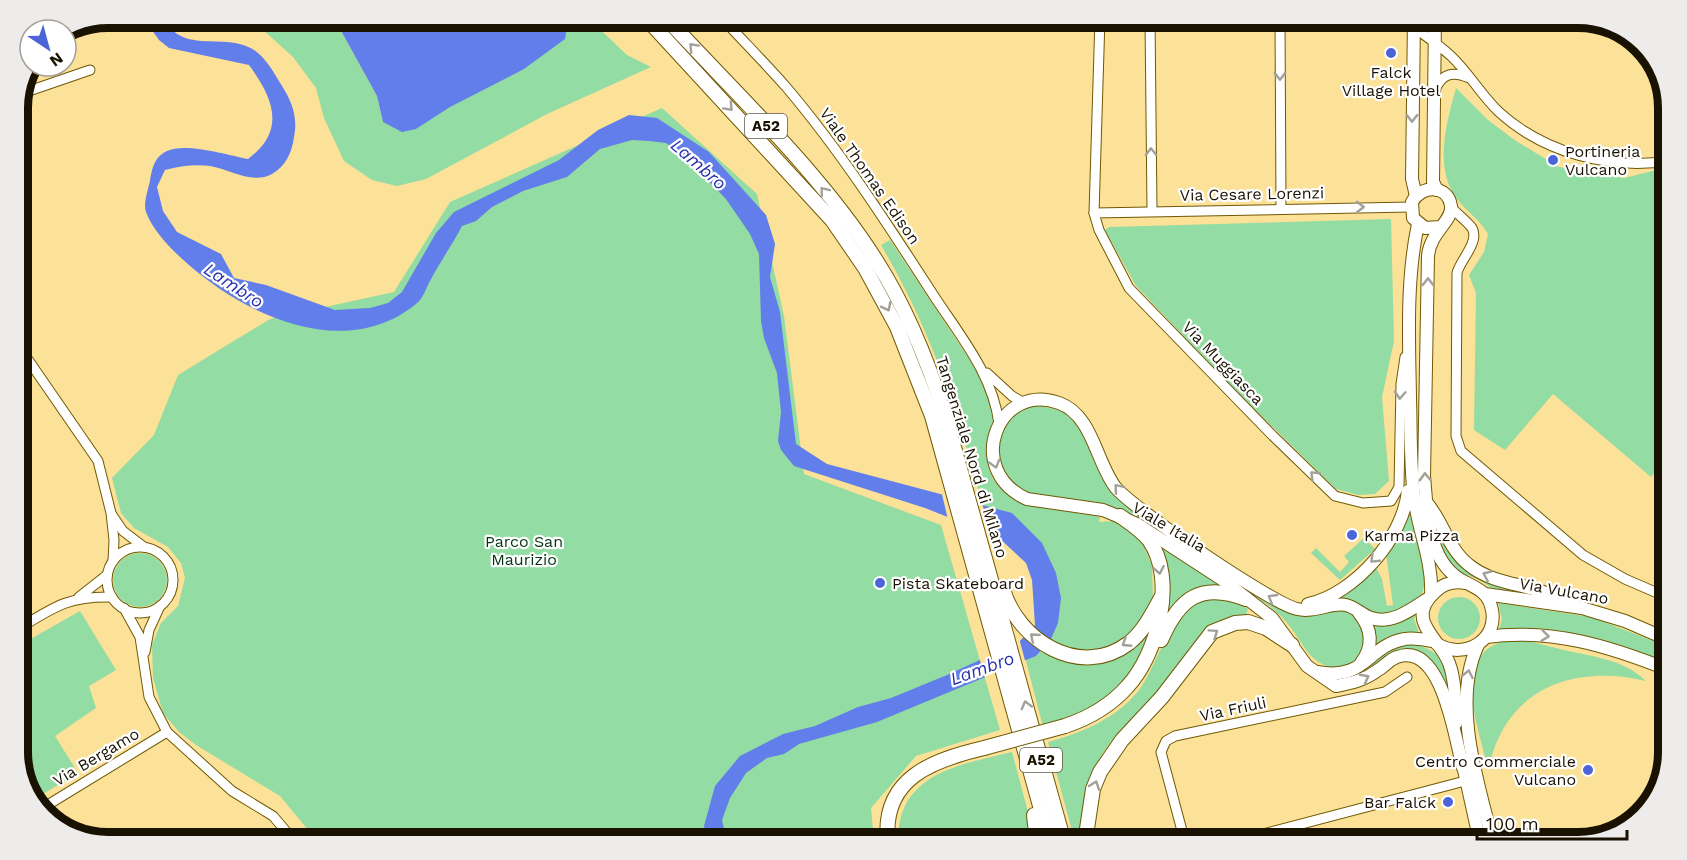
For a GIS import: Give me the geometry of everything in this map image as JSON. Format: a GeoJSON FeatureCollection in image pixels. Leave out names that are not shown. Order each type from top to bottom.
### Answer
{"type":"FeatureCollection","features":[{"type":"Feature","properties":{"kind":"highway","name":"Tangenziale Nord di Milano"},"geometry":{"type":"LineString","coordinates":[[655,28],[855,240]]}},
{"type":"Feature","properties":{"kind":"highway","name":"Tangenziale Nord di Milano"},"geometry":{"type":"LineString","coordinates":[[675,28],[816,180],[913,328],[945,415],[961,482],[967,542],[997,643],[1047,832]]}},
{"type":"Feature","properties":{"kind":"highway","name":"Tangenziale Nord di Milano"},"geometry":{"type":"LineString","coordinates":[[864,254],[910,356],[932,416],[985,542],[997,643]]}},
{"type":"Feature","properties":{"kind":"highway"},"geometry":{"type":"LineString","coordinates":[[1066,730],[1094,715],[1129,686],[1152,645],[1162,610],[1161,574],[1155,552],[1140,531],[1120,516]]}},
{"type":"Feature","properties":{"kind":"highway"},"geometry":{"type":"LineString","coordinates":[[985,542],[1005,597],[1018,621],[1052,650],[1081,657],[1115,650],[1139,634],[1161,598]]}},
{"type":"Feature","properties":{"kind":"highway"},"geometry":{"type":"LineString","coordinates":[[889,832],[891,807],[908,781],[934,762],[1066,730],[1096,720],[1133,690],[1146,671],[1173,616],[1182,604],[1199,594],[1210,591],[1232,593],[1246,599]]}},
{"type":"Feature","properties":{"kind":"highway"},"geometry":{"type":"LineString","coordinates":[[1087,832],[1093,789],[1100,772],[1122,740],[1162,697],[1212,632],[1235,622],[1248,622],[1266,628],[1292,645]]}},
{"type":"Feature","properties":{"kind":"highway"},"geometry":{"type":"LineString","coordinates":[[997,643],[1007,681],[1036,832]]}},
{"type":"Feature","properties":{"kind":"highway","name":"Tangenziale Nord di Milano"},"geometry":{"type":"LineString","coordinates":[[1007,681],[1060,832]]}},
{"type":"Feature","properties":{"kind":"highway"},"geometry":{"type":"LineString","coordinates":[[895,832],[897,812],[904,795],[916,781],[937,768],[985,751]]}},
{"type":"Feature","properties":{"kind":"main road"},"geometry":{"type":"LineString","coordinates":[[1415,28],[1412,215],[1418,224],[1429,229],[1446,217]]}},
{"type":"Feature","properties":{"kind":"main road"},"geometry":{"type":"LineString","coordinates":[[1435,28],[1433,182],[1437,190]]}},
{"type":"Feature","properties":{"kind":"main road"},"geometry":{"type":"LineString","coordinates":[[1413,201],[1426,189],[1437,190],[1446,195],[1446,217],[1432,239],[1428,256],[1426,502],[1439,556],[1452,574],[1485,594],[1493,614],[1467,672],[1467,705],[1473,758],[1490,832]]}},
{"type":"Feature","properties":{"kind":"main road"},"geometry":{"type":"LineString","coordinates":[[1418,224],[1413,246],[1409,337],[1411,469],[1416,511],[1430,564],[1430,597],[1424,611],[1424,623],[1435,643],[1447,657],[1453,677],[1465,782],[1478,832]]}},
{"type":"Feature","properties":{"kind":"main road","name":"Viale Italia"},"geometry":{"type":"LineString","coordinates":[[1024,404],[1049,401],[1071,410],[1086,428],[1109,478],[1127,498],[1276,601],[1296,609],[1311,611],[1346,605],[1381,620],[1402,615],[1451,582],[1468,583]]}},
{"type":"Feature","properties":{"kind":"main road"},"geometry":{"type":"LineString","coordinates":[[999,424],[1015,408],[1024,404]]}},
{"type":"Feature","properties":{"kind":"main road","name":"Viale Italia"},"geometry":{"type":"LineString","coordinates":[[999,424],[993,436],[994,463],[998,475],[1016,494],[1027,498],[1103,510],[1147,530],[1223,580],[1272,618],[1313,671]]}},
{"type":"Feature","properties":{"kind":"main road"},"geometry":{"type":"LineString","coordinates":[[1296,609],[1331,597],[1380,553],[1400,525],[1407,508],[1411,469]]}},
{"type":"Feature","properties":{"kind":"main road"},"geometry":{"type":"LineString","coordinates":[[1426,502],[1438,517],[1451,544],[1468,565],[1493,578],[1537,590],[1582,608]]}},
{"type":"Feature","properties":{"kind":"main road","name":"Via Vulcano"},"geometry":{"type":"LineString","coordinates":[[1485,594],[1582,608],[1625,621],[1658,635]]}},
{"type":"Feature","properties":{"kind":"main road"},"geometry":{"type":"LineString","coordinates":[[1357,610],[1366,623],[1371,637],[1368,651],[1358,667]]}},
{"type":"Feature","properties":{"kind":"main road"},"geometry":{"type":"LineString","coordinates":[[1313,671],[1335,675],[1358,667],[1388,645],[1406,639],[1435,643],[1458,651],[1482,641],[1516,633],[1577,639],[1623,652],[1658,666]]}},
{"type":"Feature","properties":{"kind":"main road"},"geometry":{"type":"LineString","coordinates":[[1313,671],[1336,686],[1357,683],[1397,657],[1418,657],[1427,663],[1440,682],[1463,768]]}},
{"type":"Feature","properties":{"kind":"street","name":"Viale Thomas Edison"},"geometry":{"type":"LineString","coordinates":[[731,28],[786,87],[830,142],[896,237],[979,364],[996,401],[999,424]]}},
{"type":"Feature","properties":{"kind":"street","name":"Via Muggiasca"},"geometry":{"type":"LineString","coordinates":[[1100,28],[1094,213],[1099,230],[1130,288],[1234,397],[1335,496],[1363,503],[1391,501],[1399,487],[1401,384],[1409,337]]}},
{"type":"Feature","properties":{"kind":"street"},"geometry":{"type":"LineString","coordinates":[[1150,28],[1152,210]]}},
{"type":"Feature","properties":{"kind":"street"},"geometry":{"type":"LineString","coordinates":[[1280,28],[1281,208]]}},
{"type":"Feature","properties":{"kind":"street"},"geometry":{"type":"LineString","coordinates":[[1420,28],[1451,56],[1508,119],[1558,148],[1615,162],[1658,161]]}},
{"type":"Feature","properties":{"kind":"street"},"geometry":{"type":"LineString","coordinates":[[31,90],[90,70]]}},
{"type":"Feature","properties":{"kind":"street"},"geometry":{"type":"LineString","coordinates":[[1434,92],[1439,80],[1446,76],[1459,74],[1470,79]]}},
{"type":"Feature","properties":{"kind":"street","name":"Via Cesare Lorenzi"},"geometry":{"type":"LineString","coordinates":[[1094,213],[1281,208],[1413,201]]}},
{"type":"Feature","properties":{"kind":"street"},"geometry":{"type":"LineString","coordinates":[[1446,217],[1464,222],[1472,229],[1474,239],[1459,263],[1456,273],[1456,436],[1461,451],[1588,559],[1658,593]]}},
{"type":"Feature","properties":{"kind":"street"},"geometry":{"type":"LineString","coordinates":[[29,361],[98,461],[111,513],[114,540],[113,561],[107,575],[108,586],[112,597],[124,608],[140,637],[149,697],[166,732],[232,791],[273,816],[287,832]]}},
{"type":"Feature","properties":{"kind":"street","name":"Viale Thomas Edison"},"geometry":{"type":"LineString","coordinates":[[979,364],[996,383],[1024,404]]}},
{"type":"Feature","properties":{"kind":"street"},"geometry":{"type":"LineString","coordinates":[[111,513],[123,531],[144,547],[158,552],[171,568],[171,590],[160,605],[149,630],[144,658]]}},
{"type":"Feature","properties":{"kind":"street"},"geometry":{"type":"LineString","coordinates":[[113,561],[128,549],[144,547]]}},
{"type":"Feature","properties":{"kind":"street"},"geometry":{"type":"LineString","coordinates":[[29,622],[56,606],[79,597],[107,575]]}},
{"type":"Feature","properties":{"kind":"street"},"geometry":{"type":"LineString","coordinates":[[79,597],[112,597]]}},
{"type":"Feature","properties":{"kind":"street"},"geometry":{"type":"LineString","coordinates":[[124,608],[143,612],[160,605]]}},
{"type":"Feature","properties":{"kind":"street","name":"Via Friuli"},"geometry":{"type":"LineString","coordinates":[[1182,832],[1161,752],[1166,741],[1175,736],[1385,692],[1407,677]]}},
{"type":"Feature","properties":{"kind":"street","name":"Via Bergamo"},"geometry":{"type":"LineString","coordinates":[[48,804],[166,732]]}},
{"type":"Feature","properties":{"kind":"street"},"geometry":{"type":"LineString","coordinates":[[1272,832],[1465,782]]}},
{"type":"Feature","properties":{"kind":"green space"},"geometry":{"type":"Polygon","coordinates":[[[261,28],[340,28],[377,96],[383,122],[416,129],[558,28],[599,28],[627,55],[651,67],[547,114],[426,179],[397,186],[372,180],[344,161],[324,118],[316,88],[293,57],[261,28]]]}},
{"type":"Feature","properties":{"kind":"green space"},"geometry":{"type":"Polygon","coordinates":[[[1456,88],[1488,120],[1516,141],[1559,167],[1624,178],[1658,170],[1658,469],[1651,477],[1553,394],[1505,450],[1474,430],[1476,293],[1469,275],[1484,252],[1488,234],[1455,196],[1449,184],[1445,171],[1444,143],[1456,88]]]}},
{"type":"Feature","properties":{"kind":"green space","name":"Parco San Maurizio"},"geometry":{"type":"Polygon","coordinates":[[[662,108],[757,194],[784,316],[804,474],[941,525],[1000,730],[916,756],[871,808],[873,832],[310,832],[280,796],[196,745],[179,732],[163,713],[153,678],[152,645],[161,623],[178,606],[185,578],[181,563],[168,547],[134,528],[121,513],[112,478],[154,435],[178,375],[270,319],[394,292],[450,202],[662,108]]]}},
{"type":"Feature","properties":{"kind":"green space"},"geometry":{"type":"Polygon","coordinates":[[[1391,219],[1394,341],[1382,397],[1389,481],[1375,494],[1358,495],[1336,489],[1236,391],[1136,286],[1105,230],[1109,227],[1391,219]]]}},
{"type":"Feature","properties":{"kind":"green space"},"geometry":{"type":"Polygon","coordinates":[[[890,240],[983,380],[993,405],[994,415],[987,456],[991,474],[1000,487],[1013,497],[1030,504],[1100,517],[1099,522],[1114,521],[1125,526],[1142,543],[1152,565],[1153,600],[1130,637],[1107,649],[1073,652],[1049,641],[1025,527],[1012,514],[983,506],[953,404],[929,341],[881,245],[890,240]]]}},
{"type":"Feature","properties":{"kind":"green space"},"geometry":{"type":"Polygon","coordinates":[[[1031,405],[1064,410],[1081,426],[1103,473],[1267,601],[1344,609],[1357,617],[1363,628],[1365,640],[1362,651],[1355,660],[1345,666],[1333,667],[1320,663],[1307,652],[1286,622],[1268,605],[1144,524],[1018,490],[1002,473],[996,437],[1012,416],[1031,405]]]}},
{"type":"Feature","properties":{"kind":"green space"},"geometry":{"type":"Polygon","coordinates":[[[1408,511],[1413,521],[1424,573],[1422,593],[1417,600],[1408,606],[1377,616],[1352,601],[1336,597],[1375,566],[1382,579],[1387,606],[1393,605],[1386,553],[1408,511]]]}},
{"type":"Feature","properties":{"kind":"green space"},"geometry":{"type":"Polygon","coordinates":[[[1435,526],[1453,554],[1533,593],[1532,597],[1494,590],[1480,580],[1457,571],[1442,553],[1435,526]]]}},
{"type":"Feature","properties":{"kind":"green space"},"geometry":{"type":"Polygon","coordinates":[[[1364,538],[1375,549],[1340,580],[1311,553],[1316,548],[1340,572],[1349,562],[1344,556],[1364,538]]]}},
{"type":"Feature","properties":{"kind":"green space"},"geometry":{"type":"Polygon","coordinates":[[[1158,545],[1221,584],[1189,592],[1172,607],[1166,616],[1158,545]]]}},
{"type":"Feature","properties":{"kind":"green space"},"geometry":{"type":"Polygon","coordinates":[[[135,553],[145,553],[155,557],[163,565],[167,580],[163,595],[155,603],[145,607],[135,607],[125,603],[117,595],[113,585],[113,575],[117,565],[125,557],[135,553]]]}},
{"type":"Feature","properties":{"kind":"green space"},"geometry":{"type":"Polygon","coordinates":[[[1459,597],[1467,598],[1474,603],[1479,610],[1479,626],[1474,633],[1467,638],[1459,639],[1451,638],[1444,633],[1439,626],[1438,618],[1439,610],[1444,603],[1451,598],[1459,597]]]}},
{"type":"Feature","properties":{"kind":"green space"},"geometry":{"type":"Polygon","coordinates":[[[1211,598],[1237,601],[1248,609],[1246,615],[1216,623],[1201,634],[1159,692],[1109,744],[1101,756],[1089,787],[1082,832],[1072,832],[1048,742],[1098,723],[1130,700],[1145,680],[1177,620],[1184,611],[1199,601],[1211,598]]]}},
{"type":"Feature","properties":{"kind":"green space"},"geometry":{"type":"Polygon","coordinates":[[[1498,603],[1591,617],[1658,643],[1658,660],[1586,636],[1542,629],[1499,630],[1502,619],[1498,603]]]}},
{"type":"Feature","properties":{"kind":"green space"},"geometry":{"type":"Polygon","coordinates":[[[80,611],[116,670],[89,686],[96,708],[55,736],[78,773],[41,795],[33,777],[29,756],[29,640],[80,611]]]}},
{"type":"Feature","properties":{"kind":"green space"},"geometry":{"type":"Polygon","coordinates":[[[1416,611],[1414,619],[1420,636],[1372,651],[1370,621],[1416,611]]]}},
{"type":"Feature","properties":{"kind":"green space"},"geometry":{"type":"Polygon","coordinates":[[[1149,632],[1135,668],[1114,692],[1089,709],[1043,727],[1026,661],[1040,651],[1067,662],[1100,660],[1122,651],[1149,632]]]}},
{"type":"Feature","properties":{"kind":"green space"},"geometry":{"type":"Polygon","coordinates":[[[1514,639],[1618,663],[1646,681],[1593,676],[1569,680],[1547,688],[1527,701],[1511,718],[1498,740],[1489,767],[1474,709],[1473,672],[1480,657],[1493,646],[1514,639]]]}},
{"type":"Feature","properties":{"kind":"green space"},"geometry":{"type":"Polygon","coordinates":[[[1407,643],[1431,651],[1444,664],[1450,708],[1442,677],[1430,660],[1390,654],[1372,668],[1370,665],[1388,649],[1407,643]]]}},
{"type":"Feature","properties":{"kind":"green space"},"geometry":{"type":"Polygon","coordinates":[[[1012,752],[1032,832],[899,832],[900,819],[908,801],[920,787],[935,776],[972,762],[1012,752]]]}},
{"type":"Feature","properties":{"kind":"water","name":"Lambro"},"geometry":{"type":"Polygon","coordinates":[[[150,28],[171,28],[193,40],[230,42],[254,50],[273,71],[286,92],[295,123],[293,143],[288,158],[277,171],[264,177],[249,177],[204,165],[165,170],[157,187],[163,211],[177,232],[221,254],[234,278],[266,285],[335,310],[370,308],[388,303],[402,292],[436,233],[454,212],[559,160],[598,130],[629,115],[657,118],[709,152],[766,215],[775,244],[770,277],[780,312],[796,444],[827,464],[1012,513],[1042,543],[1056,573],[1061,598],[1058,623],[1051,639],[1036,656],[877,722],[799,744],[784,754],[767,758],[746,773],[730,798],[722,820],[725,832],[706,832],[704,826],[715,786],[740,756],[783,734],[815,726],[858,707],[891,698],[1019,642],[1035,625],[1032,580],[1026,563],[998,537],[925,508],[794,466],[781,450],[778,441],[781,412],[777,373],[764,338],[761,321],[759,254],[750,234],[726,199],[684,156],[666,143],[632,140],[600,149],[567,177],[523,191],[492,207],[476,221],[462,226],[421,299],[389,321],[359,329],[329,330],[298,325],[268,315],[240,301],[213,284],[170,248],[149,220],[145,201],[154,164],[167,151],[195,149],[248,159],[268,137],[272,125],[270,102],[249,65],[169,48],[159,40],[150,28]]]}},
{"type":"Feature","properties":{"kind":"water"},"geometry":{"type":"Polygon","coordinates":[[[340,28],[567,28],[565,39],[524,69],[450,107],[416,129],[402,132],[383,122],[377,96],[340,28]]]}},
{"type":"Feature","properties":{"kind":"pier"},"geometry":{"type":"Polygon","coordinates":[[[941,490],[982,503],[992,538],[948,520],[941,490]]]}},
{"type":"Feature","properties":{"kind":"pier"},"geometry":{"type":"Polygon","coordinates":[[[1019,638],[1026,664],[986,681],[979,657],[1019,638]]]}},
{"type":"Feature","properties":{"kind":"place","name":"Falck Village Hotel"},"geometry":{"type":"Point","coordinates":[1391,53]}},
{"type":"Feature","properties":{"kind":"place","name":"Portineria Vulcano"},"geometry":{"type":"Point","coordinates":[1553,160]}},
{"type":"Feature","properties":{"kind":"place","name":"Karma Pizza"},"geometry":{"type":"Point","coordinates":[1352,535]}},
{"type":"Feature","properties":{"kind":"place","name":"Pista Skateboard"},"geometry":{"type":"Point","coordinates":[880,583]}},
{"type":"Feature","properties":{"kind":"place","name":"Centro Commerciale Vulcano"},"geometry":{"type":"Point","coordinates":[1588,770]}},
{"type":"Feature","properties":{"kind":"place","name":"Bar Falck"},"geometry":{"type":"Point","coordinates":[1448,802]}}]}
